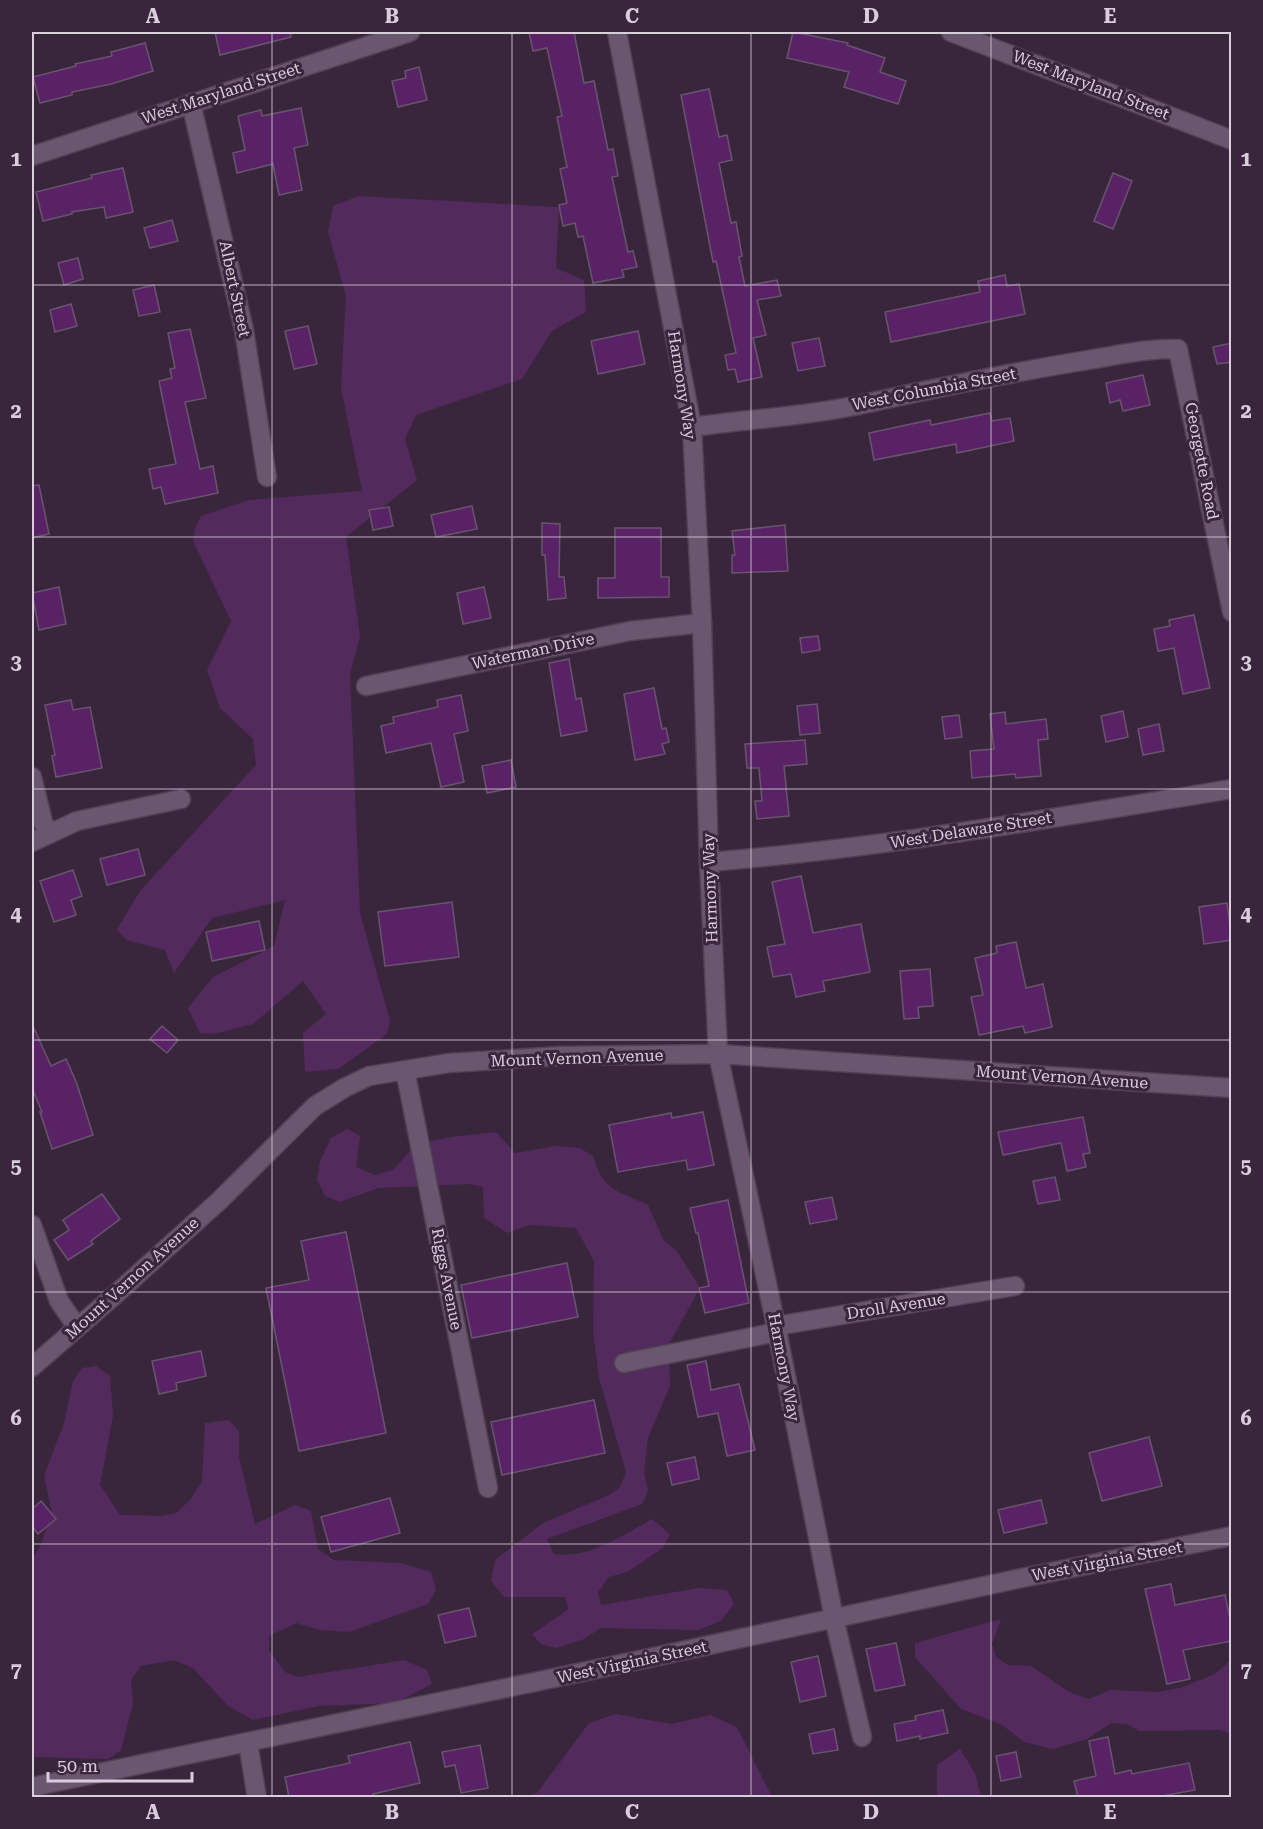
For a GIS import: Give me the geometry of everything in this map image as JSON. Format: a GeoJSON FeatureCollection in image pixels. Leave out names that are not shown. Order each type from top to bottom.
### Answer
{"type":"FeatureCollection","features":[{"type":"Feature","properties":{"kind":"street","name":"West Maryland Street"},"geometry":{"type":"LineString","coordinates":[[32,156],[410,32]]}},
{"type":"Feature","properties":{"kind":"street","name":"Harmony Way"},"geometry":{"type":"LineString","coordinates":[[617,32],[692,427],[702,623],[709,861],[718,1054],[777,1329],[834,1618],[862,1737]]}},
{"type":"Feature","properties":{"kind":"street","name":"West Maryland Street"},"geometry":{"type":"LineString","coordinates":[[951,32],[1232,140]]}},
{"type":"Feature","properties":{"kind":"street","name":"Albert Street"},"geometry":{"type":"LineString","coordinates":[[191,103],[219,215],[244,330],[267,477]]}},
{"type":"Feature","properties":{"kind":"street","name":"West Columbia Street"},"geometry":{"type":"LineString","coordinates":[[692,427],[775,418],[865,404],[1070,363],[1158,348],[1176,349]]}},
{"type":"Feature","properties":{"kind":"street","name":"Georgette Road"},"geometry":{"type":"LineString","coordinates":[[1176,349],[1178,349],[1185,377],[1232,612]]}},
{"type":"Feature","properties":{"kind":"street","name":"Waterman Drive"},"geometry":{"type":"LineString","coordinates":[[366,686],[630,631],[702,623]]}},
{"type":"Feature","properties":{"kind":"street"},"geometry":{"type":"LineString","coordinates":[[32,777],[43,822],[49,834]]}},
{"type":"Feature","properties":{"kind":"street","name":"West Delaware Street"},"geometry":{"type":"LineString","coordinates":[[709,861],[772,857],[935,837],[1232,789]]}},
{"type":"Feature","properties":{"kind":"street"},"geometry":{"type":"LineString","coordinates":[[32,842],[77,821],[181,799]]}},
{"type":"Feature","properties":{"kind":"street","name":"Mount Vernon Avenue"},"geometry":{"type":"LineString","coordinates":[[32,1367],[219,1201],[315,1106],[369,1076],[448,1063],[561,1056],[718,1054],[1232,1088]]}},
{"type":"Feature","properties":{"kind":"street","name":"Riggs Avenue"},"geometry":{"type":"LineString","coordinates":[[405,1070],[488,1488]]}},
{"type":"Feature","properties":{"kind":"street"},"geometry":{"type":"LineString","coordinates":[[32,1225],[59,1301],[77,1328]]}},
{"type":"Feature","properties":{"kind":"street","name":"Droll Avenue"},"geometry":{"type":"LineString","coordinates":[[624,1363],[777,1329],[1015,1286]]}},
{"type":"Feature","properties":{"kind":"street","name":"West Virginia Street"},"geometry":{"type":"LineString","coordinates":[[32,1787],[1017,1579],[1232,1536]]}},
{"type":"Feature","properties":{"kind":"street"},"geometry":{"type":"LineString","coordinates":[[248,1743],[257,1797]]}},
{"type":"Feature","properties":{"kind":"shaded area"},"geometry":{"type":"Polygon","coordinates":[[[359,196],[559,207],[556,268],[584,280],[586,312],[552,331],[522,379],[416,415],[405,439],[417,480],[346,537],[360,636],[350,675],[360,913],[390,1021],[387,1034],[338,1069],[305,1072],[303,1033],[326,1014],[303,981],[253,1024],[213,1034],[200,1033],[188,1008],[213,977],[274,946],[285,900],[212,918],[174,973],[165,950],[126,940],[117,929],[140,891],[256,765],[253,739],[220,708],[207,670],[231,621],[193,541],[195,528],[201,516],[249,500],[362,491],[341,388],[346,296],[328,232],[333,206],[359,196]]]}},
{"type":"Feature","properties":{"kind":"shaded area"},"geometry":{"type":"Polygon","coordinates":[[[347,1129],[360,1136],[356,1167],[375,1175],[393,1170],[416,1144],[451,1137],[496,1132],[515,1153],[557,1146],[580,1148],[593,1156],[597,1168],[607,1183],[620,1193],[648,1205],[664,1241],[677,1251],[700,1288],[669,1344],[670,1386],[648,1438],[644,1472],[648,1491],[642,1504],[547,1539],[554,1554],[580,1553],[605,1545],[652,1519],[670,1534],[663,1548],[627,1572],[609,1577],[598,1592],[601,1605],[698,1588],[727,1590],[734,1604],[721,1621],[698,1630],[601,1628],[582,1640],[556,1648],[541,1644],[532,1634],[569,1609],[565,1597],[504,1597],[491,1581],[495,1560],[543,1523],[609,1495],[620,1487],[626,1472],[599,1378],[593,1331],[594,1261],[576,1228],[529,1225],[507,1233],[484,1218],[483,1187],[470,1184],[378,1188],[340,1202],[325,1196],[317,1180],[320,1161],[331,1138],[347,1129]]]}},
{"type":"Feature","properties":{"kind":"shaded area"},"geometry":{"type":"Polygon","coordinates":[[[96,1366],[110,1376],[113,1416],[100,1485],[120,1515],[162,1516],[176,1513],[191,1499],[202,1481],[205,1423],[229,1420],[239,1431],[239,1457],[255,1524],[295,1505],[311,1511],[318,1549],[334,1560],[401,1563],[431,1572],[436,1590],[428,1604],[349,1632],[320,1630],[296,1623],[269,1636],[269,1651],[285,1672],[298,1677],[404,1660],[427,1670],[432,1684],[395,1703],[319,1706],[253,1720],[228,1706],[193,1668],[174,1660],[141,1666],[131,1680],[133,1704],[121,1750],[109,1759],[32,1757],[32,1558],[40,1547],[52,1513],[44,1476],[64,1423],[73,1381],[82,1368],[96,1366]]]}},
{"type":"Feature","properties":{"kind":"shaded area"},"geometry":{"type":"Polygon","coordinates":[[[1001,1619],[992,1644],[996,1657],[1008,1665],[1031,1666],[1069,1692],[1089,1699],[1110,1690],[1157,1692],[1180,1688],[1215,1674],[1231,1660],[1231,1734],[1220,1730],[1139,1731],[1127,1724],[1111,1723],[1087,1739],[1053,1749],[1024,1742],[1002,1725],[961,1709],[915,1657],[915,1643],[1001,1619]]]}},
{"type":"Feature","properties":{"kind":"shaded area"},"geometry":{"type":"Polygon","coordinates":[[[616,1714],[671,1724],[710,1715],[737,1727],[772,1797],[525,1797],[537,1793],[589,1723],[616,1714]]]}},
{"type":"Feature","properties":{"kind":"shaded area"},"geometry":{"type":"Polygon","coordinates":[[[960,1749],[975,1773],[981,1797],[937,1797],[937,1765],[960,1749]]]}},
{"type":"Feature","properties":{"kind":"building"},"geometry":{"type":"Polygon","coordinates":[[[215,32],[290,32],[291,37],[220,55],[215,32]]]}},
{"type":"Feature","properties":{"kind":"building"},"geometry":{"type":"Polygon","coordinates":[[[529,32],[574,32],[584,83],[594,81],[608,150],[613,149],[618,176],[612,177],[628,252],[633,251],[637,267],[622,270],[624,277],[593,283],[583,236],[578,237],[575,223],[563,226],[559,205],[567,203],[560,169],[567,167],[557,117],[562,116],[547,48],[533,51],[529,32]]]}},
{"type":"Feature","properties":{"kind":"building"},"geometry":{"type":"Polygon","coordinates":[[[793,32],[848,43],[847,45],[885,58],[880,72],[906,81],[898,104],[844,87],[849,72],[787,58],[793,32]]]}},
{"type":"Feature","properties":{"kind":"building"},"geometry":{"type":"Polygon","coordinates":[[[145,43],[153,71],[111,84],[72,92],[72,95],[40,103],[33,77],[112,56],[111,52],[145,43]]]}},
{"type":"Feature","properties":{"kind":"building"},"geometry":{"type":"Polygon","coordinates":[[[419,67],[427,100],[398,107],[392,81],[406,78],[405,71],[419,67]]]}},
{"type":"Feature","properties":{"kind":"building"},"geometry":{"type":"Polygon","coordinates":[[[709,89],[719,137],[727,135],[732,160],[719,163],[731,223],[736,222],[742,256],[739,257],[745,286],[777,280],[781,296],[757,300],[766,335],[753,338],[762,377],[738,382],[735,369],[728,370],[725,355],[736,353],[716,261],[713,262],[681,95],[709,89]]]}},
{"type":"Feature","properties":{"kind":"building"},"geometry":{"type":"Polygon","coordinates":[[[301,108],[308,145],[294,148],[302,190],[279,195],[273,164],[237,173],[233,153],[245,150],[238,116],[261,110],[262,116],[301,108]]]}},
{"type":"Feature","properties":{"kind":"building"},"geometry":{"type":"Polygon","coordinates":[[[123,168],[133,212],[106,218],[104,207],[72,212],[72,214],[43,221],[36,192],[123,168]]]}},
{"type":"Feature","properties":{"kind":"building"},"geometry":{"type":"Polygon","coordinates":[[[1113,173],[1132,181],[1113,229],[1094,221],[1113,173]]]}},
{"type":"Feature","properties":{"kind":"building"},"geometry":{"type":"Polygon","coordinates":[[[172,220],[178,241],[150,248],[144,228],[172,220]]]}},
{"type":"Feature","properties":{"kind":"building"},"geometry":{"type":"Polygon","coordinates":[[[78,258],[83,279],[64,285],[58,263],[78,258]]]}},
{"type":"Feature","properties":{"kind":"building"},"geometry":{"type":"Polygon","coordinates":[[[1005,275],[1007,286],[1019,284],[1025,314],[891,342],[885,312],[980,292],[978,281],[1005,275]]]}},
{"type":"Feature","properties":{"kind":"building"},"geometry":{"type":"Polygon","coordinates":[[[154,285],[160,312],[139,316],[133,290],[154,285]]]}},
{"type":"Feature","properties":{"kind":"building"},"geometry":{"type":"Polygon","coordinates":[[[71,304],[77,326],[55,332],[50,310],[71,304]]]}},
{"type":"Feature","properties":{"kind":"building"},"geometry":{"type":"Polygon","coordinates":[[[308,326],[317,364],[294,369],[285,331],[308,326]]]}},
{"type":"Feature","properties":{"kind":"building"},"geometry":{"type":"Polygon","coordinates":[[[190,329],[206,398],[185,402],[200,469],[213,466],[218,493],[165,504],[161,487],[153,489],[149,469],[176,464],[159,381],[172,378],[170,369],[175,368],[168,333],[190,329]]]}},
{"type":"Feature","properties":{"kind":"building"},"geometry":{"type":"Polygon","coordinates":[[[638,331],[645,364],[598,374],[591,341],[638,331]]]}},
{"type":"Feature","properties":{"kind":"building"},"geometry":{"type":"Polygon","coordinates":[[[819,338],[825,366],[798,371],[792,343],[819,338]]]}},
{"type":"Feature","properties":{"kind":"building"},"geometry":{"type":"Polygon","coordinates":[[[1232,343],[1232,362],[1217,364],[1213,347],[1232,343]]]}},
{"type":"Feature","properties":{"kind":"building"},"geometry":{"type":"Polygon","coordinates":[[[1143,375],[1150,405],[1123,411],[1120,400],[1110,403],[1106,383],[1143,375]]]}},
{"type":"Feature","properties":{"kind":"building"},"geometry":{"type":"Polygon","coordinates":[[[990,413],[992,421],[1010,418],[1014,441],[957,453],[956,444],[874,460],[869,433],[930,420],[931,425],[990,413]]]}},
{"type":"Feature","properties":{"kind":"building"},"geometry":{"type":"Polygon","coordinates":[[[39,485],[49,534],[32,538],[32,486],[39,485]]]}},
{"type":"Feature","properties":{"kind":"building"},"geometry":{"type":"Polygon","coordinates":[[[472,506],[477,529],[436,537],[431,515],[472,506]]]}},
{"type":"Feature","properties":{"kind":"building"},"geometry":{"type":"Polygon","coordinates":[[[389,507],[393,526],[373,530],[369,510],[389,507]]]}},
{"type":"Feature","properties":{"kind":"building"},"geometry":{"type":"Polygon","coordinates":[[[542,523],[560,524],[559,577],[564,577],[566,598],[548,600],[545,555],[542,555],[542,523]]]}},
{"type":"Feature","properties":{"kind":"building"},"geometry":{"type":"Polygon","coordinates":[[[785,525],[788,571],[732,573],[732,555],[735,555],[732,531],[785,525]]]}},
{"type":"Feature","properties":{"kind":"building"},"geometry":{"type":"Polygon","coordinates":[[[615,528],[661,528],[661,577],[669,577],[669,597],[598,598],[598,578],[615,578],[615,528]]]}},
{"type":"Feature","properties":{"kind":"building"},"geometry":{"type":"Polygon","coordinates":[[[59,587],[66,624],[39,630],[32,593],[59,587]]]}},
{"type":"Feature","properties":{"kind":"building"},"geometry":{"type":"Polygon","coordinates":[[[484,587],[491,618],[463,624],[457,593],[484,587]]]}},
{"type":"Feature","properties":{"kind":"building"},"geometry":{"type":"Polygon","coordinates":[[[1194,615],[1210,688],[1183,694],[1174,648],[1158,651],[1154,629],[1170,626],[1169,620],[1194,615]]]}},
{"type":"Feature","properties":{"kind":"building"},"geometry":{"type":"Polygon","coordinates":[[[818,636],[820,650],[802,653],[800,638],[818,636]]]}},
{"type":"Feature","properties":{"kind":"building"},"geometry":{"type":"Polygon","coordinates":[[[569,659],[576,699],[581,698],[587,731],[561,736],[549,663],[569,659]]]}},
{"type":"Feature","properties":{"kind":"building"},"geometry":{"type":"Polygon","coordinates":[[[654,688],[662,729],[666,728],[669,742],[662,744],[665,754],[635,760],[624,694],[654,688]]]}},
{"type":"Feature","properties":{"kind":"building"},"geometry":{"type":"Polygon","coordinates":[[[461,695],[468,731],[454,734],[464,782],[441,787],[431,743],[386,753],[381,726],[394,723],[393,717],[438,707],[437,700],[461,695]]]}},
{"type":"Feature","properties":{"kind":"building"},"geometry":{"type":"Polygon","coordinates":[[[71,700],[73,710],[90,707],[102,768],[56,777],[52,756],[55,755],[45,705],[71,700]]]}},
{"type":"Feature","properties":{"kind":"building"},"geometry":{"type":"Polygon","coordinates":[[[817,704],[820,733],[800,735],[797,706],[817,704]]]}},
{"type":"Feature","properties":{"kind":"building"},"geometry":{"type":"Polygon","coordinates":[[[1123,711],[1128,737],[1106,742],[1101,716],[1123,711]]]}},
{"type":"Feature","properties":{"kind":"building"},"geometry":{"type":"Polygon","coordinates":[[[1005,712],[1006,724],[1046,719],[1048,739],[1038,740],[1041,776],[1016,778],[1015,774],[972,778],[970,751],[994,749],[990,714],[1005,712]]]}},
{"type":"Feature","properties":{"kind":"building"},"geometry":{"type":"Polygon","coordinates":[[[959,715],[962,737],[945,739],[942,717],[959,715]]]}},
{"type":"Feature","properties":{"kind":"building"},"geometry":{"type":"Polygon","coordinates":[[[1159,724],[1164,751],[1143,755],[1138,729],[1159,724]]]}},
{"type":"Feature","properties":{"kind":"building"},"geometry":{"type":"Polygon","coordinates":[[[805,740],[807,764],[784,766],[789,816],[757,819],[755,801],[762,801],[759,768],[747,768],[745,744],[805,740]]]}},
{"type":"Feature","properties":{"kind":"building"},"geometry":{"type":"Polygon","coordinates":[[[511,760],[516,787],[487,793],[482,766],[511,760]]]}},
{"type":"Feature","properties":{"kind":"building"},"geometry":{"type":"Polygon","coordinates":[[[138,849],[145,875],[107,885],[100,859],[138,849]]]}},
{"type":"Feature","properties":{"kind":"building"},"geometry":{"type":"Polygon","coordinates":[[[73,870],[82,896],[71,900],[76,915],[54,922],[40,881],[73,870]]]}},
{"type":"Feature","properties":{"kind":"building"},"geometry":{"type":"Polygon","coordinates":[[[801,876],[813,933],[861,924],[870,972],[823,981],[825,991],[796,997],[791,974],[773,977],[767,947],[785,944],[772,882],[801,876]]]}},
{"type":"Feature","properties":{"kind":"building"},"geometry":{"type":"Polygon","coordinates":[[[452,902],[459,957],[385,966],[378,912],[452,902]]]}},
{"type":"Feature","properties":{"kind":"building"},"geometry":{"type":"Polygon","coordinates":[[[1227,903],[1232,940],[1204,944],[1199,907],[1227,903]]]}},
{"type":"Feature","properties":{"kind":"building"},"geometry":{"type":"Polygon","coordinates":[[[259,921],[265,950],[212,961],[206,932],[259,921]]]}},
{"type":"Feature","properties":{"kind":"building"},"geometry":{"type":"Polygon","coordinates":[[[1016,942],[1026,988],[1043,984],[1052,1027],[1025,1033],[1023,1026],[979,1035],[971,997],[983,995],[975,958],[997,953],[996,946],[1016,942]]]}},
{"type":"Feature","properties":{"kind":"building"},"geometry":{"type":"Polygon","coordinates":[[[930,969],[933,1006],[918,1007],[919,1018],[904,1019],[900,971],[930,969]]]}},
{"type":"Feature","properties":{"kind":"building"},"geometry":{"type":"Polygon","coordinates":[[[32,1024],[51,1066],[66,1059],[77,1084],[93,1135],[52,1149],[40,1112],[42,1112],[32,1088],[32,1024]]]}},
{"type":"Feature","properties":{"kind":"building"},"geometry":{"type":"Polygon","coordinates":[[[162,1026],[178,1040],[167,1053],[150,1039],[162,1026]]]}},
{"type":"Feature","properties":{"kind":"building"},"geometry":{"type":"Polygon","coordinates":[[[703,1112],[714,1165],[688,1170],[686,1160],[618,1172],[609,1125],[671,1113],[672,1118],[703,1112]]]}},
{"type":"Feature","properties":{"kind":"building"},"geometry":{"type":"Polygon","coordinates":[[[1083,1117],[1090,1153],[1083,1154],[1086,1167],[1067,1171],[1061,1143],[1003,1155],[998,1132],[1083,1117]]]}},
{"type":"Feature","properties":{"kind":"building"},"geometry":{"type":"Polygon","coordinates":[[[1055,1177],[1060,1200],[1038,1204],[1033,1181],[1055,1177]]]}},
{"type":"Feature","properties":{"kind":"building"},"geometry":{"type":"Polygon","coordinates":[[[102,1194],[120,1219],[91,1241],[93,1244],[68,1260],[54,1240],[69,1230],[63,1220],[102,1194]]]}},
{"type":"Feature","properties":{"kind":"building"},"geometry":{"type":"Polygon","coordinates":[[[832,1197],[837,1219],[810,1224],[805,1202],[832,1197]]]}},
{"type":"Feature","properties":{"kind":"building"},"geometry":{"type":"Polygon","coordinates":[[[728,1200],[749,1303],[705,1313],[699,1288],[709,1286],[698,1233],[696,1233],[690,1208],[728,1200]]]}},
{"type":"Feature","properties":{"kind":"building"},"geometry":{"type":"Polygon","coordinates":[[[346,1232],[386,1433],[299,1451],[266,1288],[309,1280],[301,1241],[346,1232]]]}},
{"type":"Feature","properties":{"kind":"building"},"geometry":{"type":"Polygon","coordinates":[[[567,1263],[578,1317],[472,1338],[461,1285],[567,1263]]]}},
{"type":"Feature","properties":{"kind":"building"},"geometry":{"type":"Polygon","coordinates":[[[201,1351],[206,1376],[176,1383],[177,1390],[159,1394],[152,1361],[201,1351]]]}},
{"type":"Feature","properties":{"kind":"building"},"geometry":{"type":"Polygon","coordinates":[[[706,1361],[711,1390],[739,1384],[755,1450],[727,1456],[718,1413],[698,1417],[687,1365],[706,1361]]]}},
{"type":"Feature","properties":{"kind":"building"},"geometry":{"type":"Polygon","coordinates":[[[594,1400],[605,1453],[502,1475],[491,1422],[594,1400]]]}},
{"type":"Feature","properties":{"kind":"building"},"geometry":{"type":"Polygon","coordinates":[[[1149,1437],[1162,1486],[1102,1501],[1089,1453],[1149,1437]]]}},
{"type":"Feature","properties":{"kind":"building"},"geometry":{"type":"Polygon","coordinates":[[[695,1457],[699,1479],[672,1485],[667,1463],[695,1457]]]}},
{"type":"Feature","properties":{"kind":"building"},"geometry":{"type":"Polygon","coordinates":[[[390,1498],[400,1533],[331,1552],[321,1517],[390,1498]]]}},
{"type":"Feature","properties":{"kind":"building"},"geometry":{"type":"Polygon","coordinates":[[[1041,1500],[1047,1523],[1004,1533],[998,1510],[1041,1500]]]}},
{"type":"Feature","properties":{"kind":"building"},"geometry":{"type":"Polygon","coordinates":[[[41,1501],[56,1519],[38,1534],[32,1526],[32,1509],[41,1501]]]}},
{"type":"Feature","properties":{"kind":"building"},"geometry":{"type":"Polygon","coordinates":[[[1171,1584],[1175,1605],[1225,1595],[1232,1628],[1232,1641],[1183,1650],[1190,1679],[1167,1684],[1145,1589],[1171,1584]]]}},
{"type":"Feature","properties":{"kind":"building"},"geometry":{"type":"Polygon","coordinates":[[[469,1608],[476,1636],[445,1643],[438,1615],[469,1608]]]}},
{"type":"Feature","properties":{"kind":"building"},"geometry":{"type":"Polygon","coordinates":[[[896,1643],[905,1685],[875,1691],[866,1649],[896,1643]]]}},
{"type":"Feature","properties":{"kind":"building"},"geometry":{"type":"Polygon","coordinates":[[[818,1656],[826,1696],[800,1702],[791,1662],[818,1656]]]}},
{"type":"Feature","properties":{"kind":"building"},"geometry":{"type":"Polygon","coordinates":[[[943,1710],[948,1733],[897,1741],[894,1724],[916,1720],[915,1716],[943,1710]]]}},
{"type":"Feature","properties":{"kind":"building"},"geometry":{"type":"Polygon","coordinates":[[[834,1729],[838,1750],[813,1754],[809,1734],[834,1729]]]}},
{"type":"Feature","properties":{"kind":"building"},"geometry":{"type":"Polygon","coordinates":[[[1108,1737],[1115,1774],[1131,1770],[1132,1774],[1189,1763],[1195,1790],[1157,1797],[1078,1797],[1074,1781],[1096,1776],[1089,1741],[1108,1737]]]}},
{"type":"Feature","properties":{"kind":"building"},"geometry":{"type":"Polygon","coordinates":[[[410,1742],[420,1783],[373,1794],[374,1797],[289,1797],[285,1777],[350,1763],[348,1756],[410,1742]]]}},
{"type":"Feature","properties":{"kind":"building"},"geometry":{"type":"Polygon","coordinates":[[[480,1745],[488,1788],[461,1793],[455,1765],[445,1767],[442,1752],[480,1745]]]}},
{"type":"Feature","properties":{"kind":"building"},"geometry":{"type":"Polygon","coordinates":[[[1016,1752],[1021,1777],[1001,1781],[996,1756],[1016,1752]]]}}]}
